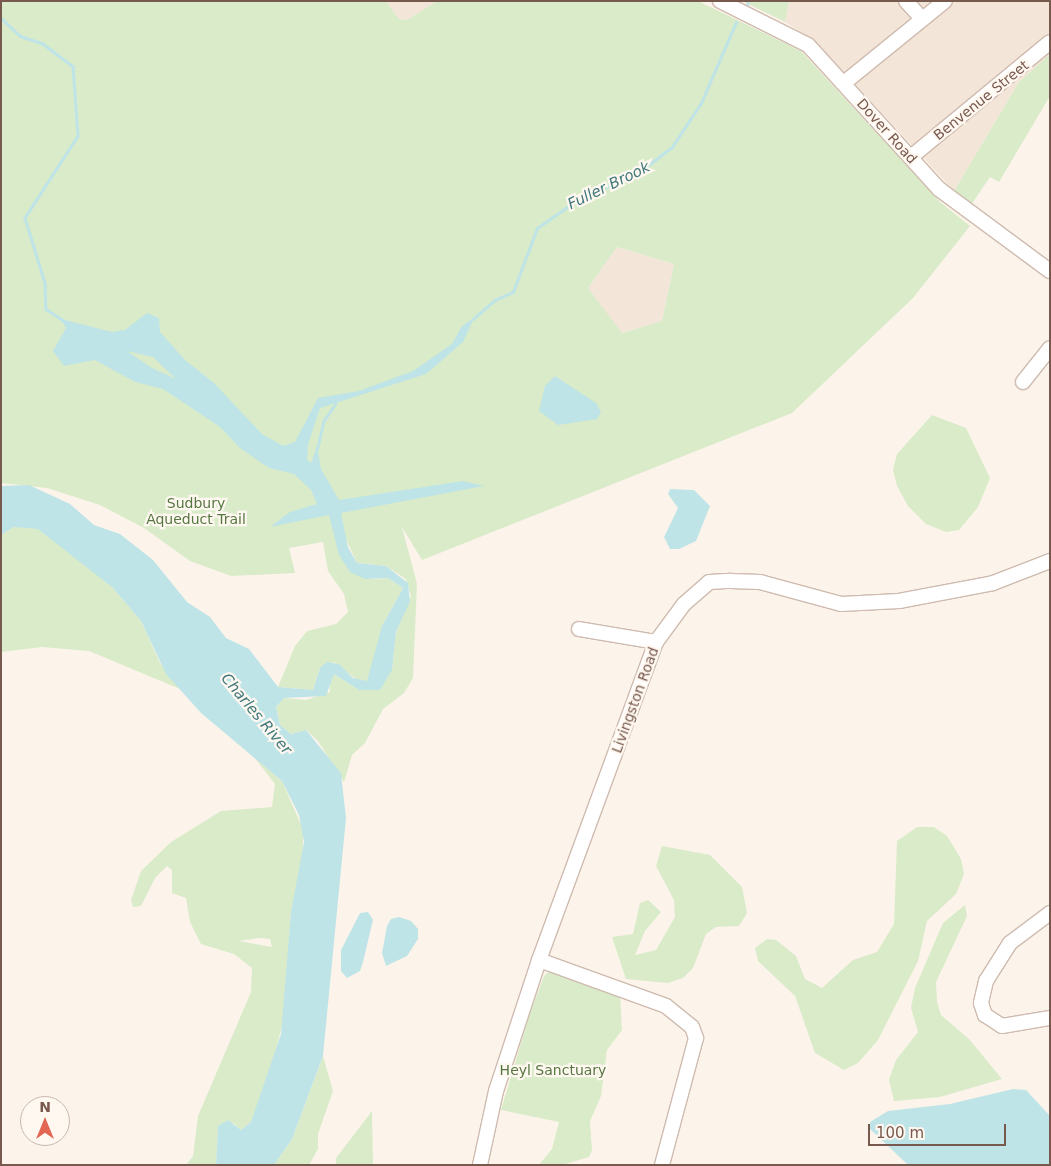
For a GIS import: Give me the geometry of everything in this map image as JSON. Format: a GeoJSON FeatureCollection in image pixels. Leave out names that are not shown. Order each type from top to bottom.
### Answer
{"type":"FeatureCollection","features":[{"type":"Feature","properties":{"kind":"street","name":"Dover Road"},"geometry":{"type":"LineString","coordinates":[[720,1],[800,40],[844,83],[951,200],[1050,272]]}},
{"type":"Feature","properties":{"kind":"street"},"geometry":{"type":"LineString","coordinates":[[906,1],[922,20]]}},
{"type":"Feature","properties":{"kind":"street"},"geometry":{"type":"LineString","coordinates":[[844,83],[945,1]]}},
{"type":"Feature","properties":{"kind":"street","name":"Benvenue Street"},"geometry":{"type":"LineString","coordinates":[[911,157],[1050,42]]}},
{"type":"Feature","properties":{"kind":"street"},"geometry":{"type":"LineString","coordinates":[[1023,382],[1050,348]]}},
{"type":"Feature","properties":{"kind":"street","name":"Livingston Road"},"geometry":{"type":"LineString","coordinates":[[480,1165],[496,1091],[539,960],[656,642],[684,604],[709,582],[760,582],[841,604],[870,604],[993,583],[1050,561]]}},
{"type":"Feature","properties":{"kind":"street"},"geometry":{"type":"LineString","coordinates":[[578,629],[656,642]]}},
{"type":"Feature","properties":{"kind":"street"},"geometry":{"type":"LineString","coordinates":[[1050,913],[1010,943],[986,981],[981,1003],[985,1015],[1002,1026],[1050,1018]]}},
{"type":"Feature","properties":{"kind":"street"},"geometry":{"type":"LineString","coordinates":[[539,960],[666,1006],[692,1027],[696,1038],[662,1165]]}},
{"type":"Feature","properties":{"kind":"shaded area"},"geometry":{"type":"Polygon","coordinates":[[[386,1],[437,1],[407,20],[399,19],[386,1]]]}},
{"type":"Feature","properties":{"kind":"shaded area"},"geometry":{"type":"Polygon","coordinates":[[[789,1],[1050,1],[1050,54],[1019,82],[954,191],[817,43],[785,22],[789,1]]]}},
{"type":"Feature","properties":{"kind":"shaded area"},"geometry":{"type":"Polygon","coordinates":[[[617,247],[674,264],[662,321],[621,333],[588,288],[617,247]]]}},
{"type":"Feature","properties":{"kind":"green space","name":"Sudbury Aqueduct Trail"},"geometry":{"type":"Polygon","coordinates":[[[1,1],[386,1],[399,19],[407,20],[437,1],[698,1],[801,51],[940,202],[970,226],[913,298],[792,413],[422,560],[402,527],[417,584],[413,678],[404,693],[383,709],[365,743],[352,755],[344,782],[318,741],[306,730],[291,734],[280,725],[276,707],[284,698],[306,700],[330,692],[329,678],[334,674],[359,690],[392,670],[396,632],[411,596],[406,579],[386,566],[357,563],[345,537],[336,539],[350,572],[372,579],[388,578],[403,588],[382,626],[374,666],[367,681],[361,683],[334,662],[320,668],[313,690],[278,687],[295,646],[307,631],[336,624],[348,612],[344,594],[328,571],[323,542],[289,548],[295,573],[231,576],[190,561],[144,528],[100,505],[47,488],[1,483],[1,1]],[[617,247],[588,288],[622,333],[662,321],[674,264],[617,247]]]}},
{"type":"Feature","properties":{"kind":"green space"},"geometry":{"type":"Polygon","coordinates":[[[742,1],[789,1],[785,22],[742,1]]]}},
{"type":"Feature","properties":{"kind":"green space"},"geometry":{"type":"Polygon","coordinates":[[[1050,54],[1050,96],[999,182],[990,177],[971,205],[954,191],[1019,82],[1050,54]]]}},
{"type":"Feature","properties":{"kind":"green space"},"geometry":{"type":"Polygon","coordinates":[[[932,415],[966,428],[990,478],[978,507],[959,530],[946,532],[926,524],[908,506],[897,486],[893,470],[897,454],[932,415]]]}},
{"type":"Feature","properties":{"kind":"green space"},"geometry":{"type":"Polygon","coordinates":[[[30,526],[47,533],[113,588],[141,621],[160,663],[180,689],[89,651],[42,647],[1,652],[1,535],[14,527],[30,526]]]}},
{"type":"Feature","properties":{"kind":"green space"},"geometry":{"type":"Polygon","coordinates":[[[254,757],[282,781],[303,829],[303,861],[291,912],[284,1017],[271,1071],[251,1122],[241,1130],[233,1123],[218,1126],[216,1165],[186,1165],[193,1156],[198,1116],[251,992],[252,968],[234,954],[201,944],[190,922],[186,898],[172,893],[172,870],[167,866],[155,878],[141,906],[133,907],[131,900],[141,871],[171,842],[221,811],[272,807],[275,784],[254,757]],[[260,938],[239,941],[272,947],[270,939],[260,938]]]}},
{"type":"Feature","properties":{"kind":"green space"},"geometry":{"type":"Polygon","coordinates":[[[917,827],[934,827],[947,836],[961,859],[964,874],[956,894],[927,921],[918,961],[878,1040],[858,1063],[844,1070],[815,1053],[795,996],[758,961],[755,948],[767,939],[776,940],[796,956],[805,979],[822,988],[853,960],[877,952],[894,924],[897,841],[917,827]]]}},
{"type":"Feature","properties":{"kind":"green space"},"geometry":{"type":"Polygon","coordinates":[[[662,846],[710,855],[742,887],[747,913],[739,926],[716,927],[706,934],[693,968],[683,978],[668,983],[626,979],[612,937],[633,934],[640,903],[648,900],[661,912],[645,931],[635,955],[656,950],[675,917],[674,900],[656,866],[662,846]]]}},
{"type":"Feature","properties":{"kind":"green space"},"geometry":{"type":"Polygon","coordinates":[[[965,905],[967,916],[936,982],[937,1002],[941,1015],[969,1039],[1002,1079],[940,1097],[894,1101],[889,1080],[896,1060],[918,1032],[911,1008],[915,988],[943,923],[965,905]]]}},
{"type":"Feature","properties":{"kind":"green space","name":"Heyl Sanctuary"},"geometry":{"type":"Polygon","coordinates":[[[550,971],[620,995],[622,1030],[607,1050],[601,1096],[590,1121],[592,1150],[589,1157],[562,1165],[539,1165],[552,1149],[559,1122],[501,1110],[529,1016],[544,976],[550,971]]]}},
{"type":"Feature","properties":{"kind":"green space"},"geometry":{"type":"Polygon","coordinates":[[[323,1056],[333,1091],[318,1134],[318,1149],[309,1165],[274,1165],[292,1139],[323,1056]]]}},
{"type":"Feature","properties":{"kind":"green space"},"geometry":{"type":"Polygon","coordinates":[[[372,1111],[373,1165],[336,1165],[336,1158],[372,1111]]]}},
{"type":"Feature","properties":{"kind":"water","name":"Charles River"},"geometry":{"type":"Polygon","coordinates":[[[147,313],[159,318],[160,332],[185,360],[214,383],[262,434],[283,446],[295,442],[318,398],[359,391],[413,371],[452,344],[462,326],[474,318],[463,342],[426,374],[320,408],[308,445],[307,459],[311,463],[317,446],[321,469],[339,500],[463,481],[484,486],[341,513],[348,547],[357,563],[386,566],[408,583],[410,601],[396,632],[392,670],[380,690],[359,690],[334,674],[326,696],[284,698],[276,707],[280,725],[291,734],[306,730],[341,773],[346,818],[323,1056],[292,1139],[274,1165],[216,1165],[218,1126],[228,1120],[241,1130],[251,1122],[281,1034],[291,912],[304,842],[299,815],[282,781],[201,713],[166,674],[141,621],[113,588],[38,529],[14,527],[1,535],[1,486],[29,485],[70,504],[94,525],[120,534],[153,560],[187,602],[210,617],[226,638],[249,649],[278,687],[313,690],[320,668],[327,662],[339,664],[353,678],[367,681],[382,626],[403,588],[388,578],[365,579],[350,572],[339,555],[329,515],[270,527],[290,512],[317,504],[311,490],[294,474],[269,468],[240,448],[220,427],[163,389],[135,382],[95,360],[64,366],[53,351],[66,328],[61,319],[112,332],[125,330],[147,313]],[[127,351],[152,368],[176,379],[153,357],[127,351]]]}},
{"type":"Feature","properties":{"kind":"water"},"geometry":{"type":"Polygon","coordinates":[[[555,376],[596,403],[601,412],[597,419],[558,425],[539,411],[545,386],[555,376]]]}},
{"type":"Feature","properties":{"kind":"water"},"geometry":{"type":"Polygon","coordinates":[[[670,489],[694,490],[710,506],[696,541],[679,549],[670,549],[664,537],[678,508],[668,494],[670,489]]]}},
{"type":"Feature","properties":{"kind":"water"},"geometry":{"type":"Polygon","coordinates":[[[368,912],[373,920],[363,962],[360,971],[347,978],[341,971],[341,950],[360,913],[368,912]]]}},
{"type":"Feature","properties":{"kind":"water"},"geometry":{"type":"Polygon","coordinates":[[[399,917],[411,921],[418,929],[418,939],[407,956],[386,966],[382,953],[387,926],[391,919],[399,917]]]}},
{"type":"Feature","properties":{"kind":"water"},"geometry":{"type":"Polygon","coordinates":[[[1013,1089],[1026,1090],[1050,1116],[1050,1165],[908,1165],[870,1129],[870,1122],[888,1111],[950,1104],[1013,1089]]]}},
{"type":"Feature","properties":{"kind":"waterway","name":"Fuller Brook"},"geometry":{"type":"LineString","coordinates":[[747,5],[748,1]]}},
{"type":"Feature","properties":{"kind":"waterway"},"geometry":{"type":"LineString","coordinates":[[1,18],[20,36],[42,43],[73,66],[78,136],[25,218],[45,283],[46,309],[63,320]]}},
{"type":"Feature","properties":{"kind":"waterway","name":"Fuller Brook"},"geometry":{"type":"LineString","coordinates":[[473,319],[495,300],[513,292],[537,228],[586,194],[633,177],[672,147],[701,103],[736,22]]}},
{"type":"Feature","properties":{"kind":"waterway","name":"Fuller Brook"},"geometry":{"type":"LineString","coordinates":[[317,449],[323,422],[335,404]]}}]}
